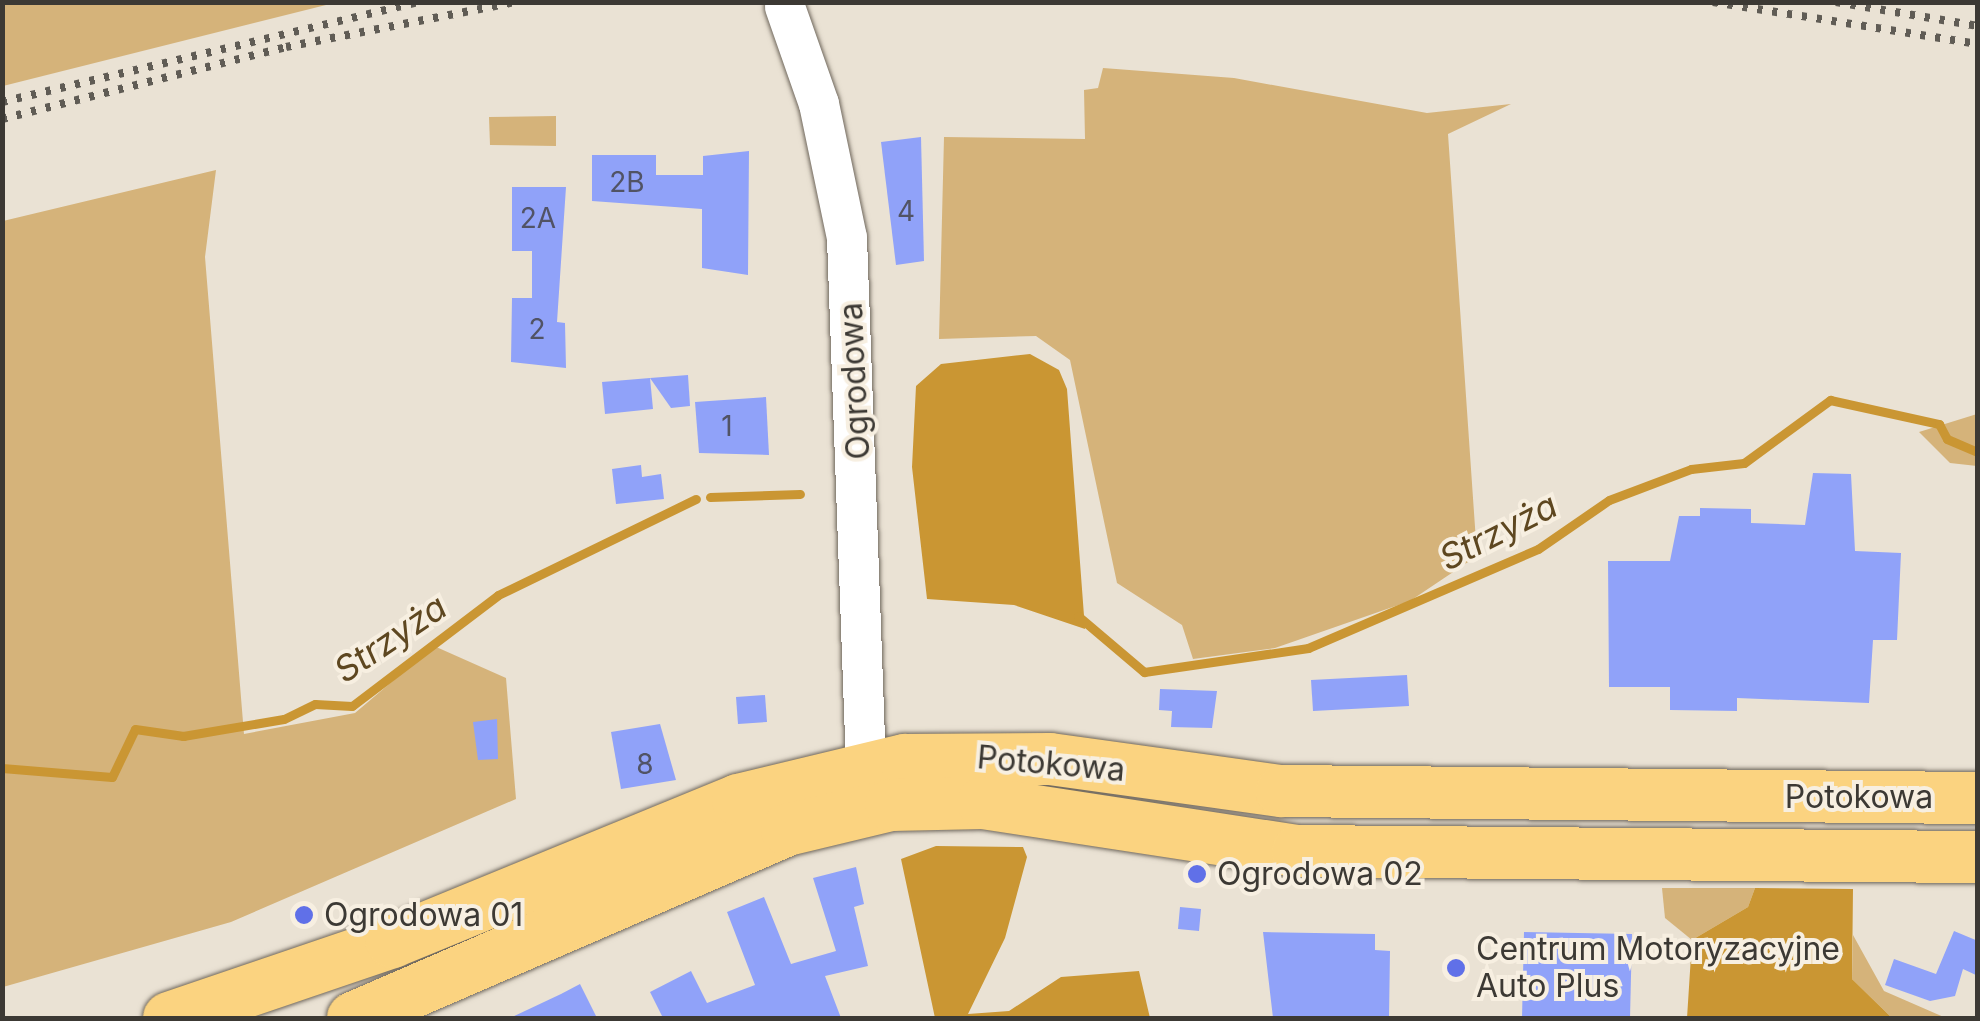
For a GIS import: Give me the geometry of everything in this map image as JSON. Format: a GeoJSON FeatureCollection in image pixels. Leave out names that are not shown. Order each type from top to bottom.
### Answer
{"type":"FeatureCollection","features":[{"type":"Feature","properties":{"kind":"main road","name":"Potokowa"},"geometry":{"type":"LineString","coordinates":[[169,1018],[392,942],[738,800],[866,765],[1050,759],[1282,791],[1978,798]]}},
{"type":"Feature","properties":{"kind":"main road"},"geometry":{"type":"LineString","coordinates":[[1046,811],[1050,759]]}},
{"type":"Feature","properties":{"kind":"main road"},"geometry":{"type":"LineString","coordinates":[[1806,855],[1808,796]]}},
{"type":"Feature","properties":{"kind":"main road","name":"Potokowa"},"geometry":{"type":"LineString","coordinates":[[353,1018],[833,816],[938,801],[1046,811],[1298,851],[1978,857]]}},
{"type":"Feature","properties":{"kind":"street","name":"Ogrodowa"},"geometry":{"type":"LineString","coordinates":[[786,7],[819,104],[847,238],[866,765]]}},
{"type":"Feature","properties":{"kind":"street","name":"Potokowa"},"geometry":{"type":"LineString","coordinates":[[1917,857],[1978,882]]}},
{"type":"Feature","properties":{"kind":"shaded area"},"geometry":{"type":"Polygon","coordinates":[[[5,2],[334,3],[3,86],[5,2]]]}},
{"type":"Feature","properties":{"kind":"shaded area"},"geometry":{"type":"Polygon","coordinates":[[[1103,68],[1234,78],[1427,113],[1511,104],[1448,134],[1477,556],[1410,601],[1275,648],[1193,659],[1182,625],[1117,583],[1070,360],[1036,336],[939,339],[944,137],[1085,139],[1084,90],[1098,88],[1103,68]]]}},
{"type":"Feature","properties":{"kind":"shaded area"},"geometry":{"type":"Polygon","coordinates":[[[556,116],[556,146],[490,145],[489,117],[556,116]]]}},
{"type":"Feature","properties":{"kind":"shaded area"},"geometry":{"type":"Polygon","coordinates":[[[216,170],[205,257],[244,734],[355,713],[434,646],[506,678],[516,799],[231,922],[3,987],[3,221],[216,170]]]}},
{"type":"Feature","properties":{"kind":"shaded area"},"geometry":{"type":"Polygon","coordinates":[[[1030,354],[1059,370],[1067,389],[1085,629],[1014,605],[927,599],[912,467],[916,386],[941,364],[1030,354]]]}},
{"type":"Feature","properties":{"kind":"shaded area"},"geometry":{"type":"Polygon","coordinates":[[[1977,414],[1977,466],[1950,463],[1919,432],[1977,414]]]}},
{"type":"Feature","properties":{"kind":"shaded area"},"geometry":{"type":"Polygon","coordinates":[[[936,846],[1023,847],[1027,857],[1005,938],[968,1014],[1009,1011],[1061,977],[1139,971],[1150,1018],[935,1018],[901,859],[936,846]]]}},
{"type":"Feature","properties":{"kind":"shaded area"},"geometry":{"type":"Polygon","coordinates":[[[1662,888],[1755,888],[1748,907],[1692,940],[1665,918],[1662,888]]]}},
{"type":"Feature","properties":{"kind":"shaded area"},"geometry":{"type":"Polygon","coordinates":[[[1755,888],[1853,889],[1852,979],[1892,1018],[1687,1018],[1692,940],[1748,907],[1755,888]]]}},
{"type":"Feature","properties":{"kind":"shaded area"},"geometry":{"type":"Polygon","coordinates":[[[1853,935],[1884,991],[1946,1018],[1892,1018],[1852,979],[1853,935]]]}},
{"type":"Feature","properties":{"kind":"building"},"geometry":{"type":"Polygon","coordinates":[[[921,137],[924,261],[896,265],[881,142],[921,137]]]}},
{"type":"Feature","properties":{"kind":"building"},"geometry":{"type":"Polygon","coordinates":[[[749,151],[748,275],[702,268],[702,209],[592,201],[592,155],[656,155],[656,175],[703,175],[703,156],[749,151]]]}},
{"type":"Feature","properties":{"kind":"building"},"geometry":{"type":"Polygon","coordinates":[[[512,187],[566,187],[557,322],[565,323],[566,368],[511,362],[512,298],[532,298],[532,251],[512,251],[512,187]]]}},
{"type":"Feature","properties":{"kind":"building"},"geometry":{"type":"Polygon","coordinates":[[[688,375],[690,406],[671,408],[650,378],[688,375]]]}},
{"type":"Feature","properties":{"kind":"building"},"geometry":{"type":"Polygon","coordinates":[[[650,378],[653,409],[605,414],[602,382],[650,378]]]}},
{"type":"Feature","properties":{"kind":"building"},"geometry":{"type":"Polygon","coordinates":[[[766,397],[769,455],[699,453],[695,402],[766,397]]]}},
{"type":"Feature","properties":{"kind":"building"},"geometry":{"type":"Polygon","coordinates":[[[641,465],[642,477],[661,474],[664,499],[616,504],[612,469],[641,465]]]}},
{"type":"Feature","properties":{"kind":"building"},"geometry":{"type":"Polygon","coordinates":[[[1813,473],[1851,474],[1855,551],[1901,553],[1897,640],[1873,640],[1869,703],[1737,698],[1737,711],[1670,710],[1670,687],[1609,687],[1608,561],[1670,561],[1679,516],[1700,516],[1700,508],[1751,509],[1751,523],[1805,525],[1813,473]]]}},
{"type":"Feature","properties":{"kind":"building"},"geometry":{"type":"Polygon","coordinates":[[[1407,675],[1409,706],[1313,711],[1311,680],[1407,675]]]}},
{"type":"Feature","properties":{"kind":"building"},"geometry":{"type":"Polygon","coordinates":[[[1160,689],[1217,691],[1212,728],[1171,727],[1172,711],[1159,710],[1160,689]]]}},
{"type":"Feature","properties":{"kind":"building"},"geometry":{"type":"Polygon","coordinates":[[[765,695],[767,722],[738,724],[736,697],[765,695]]]}},
{"type":"Feature","properties":{"kind":"building"},"geometry":{"type":"Polygon","coordinates":[[[497,719],[498,759],[478,760],[473,722],[497,719]]]}},
{"type":"Feature","properties":{"kind":"building"},"geometry":{"type":"Polygon","coordinates":[[[660,724],[676,780],[621,789],[611,732],[660,724]]]}},
{"type":"Feature","properties":{"kind":"building"},"geometry":{"type":"Polygon","coordinates":[[[856,867],[864,904],[854,907],[868,966],[825,976],[841,1018],[663,1018],[650,992],[691,971],[707,1003],[755,985],[727,912],[764,897],[791,964],[836,951],[813,878],[856,867]]]}},
{"type":"Feature","properties":{"kind":"building"},"geometry":{"type":"Polygon","coordinates":[[[1180,907],[1201,909],[1199,931],[1178,929],[1180,907]]]}},
{"type":"Feature","properties":{"kind":"building"},"geometry":{"type":"Polygon","coordinates":[[[1954,931],[1978,941],[1978,976],[1963,969],[1955,996],[1930,1001],[1885,985],[1894,959],[1936,974],[1954,931]]]}},
{"type":"Feature","properties":{"kind":"building"},"geometry":{"type":"Polygon","coordinates":[[[1263,932],[1375,934],[1375,950],[1390,951],[1389,1018],[1273,1018],[1263,932]]]}},
{"type":"Feature","properties":{"kind":"building"},"geometry":{"type":"Polygon","coordinates":[[[1524,932],[1632,934],[1630,1018],[1522,1018],[1524,932]]]}},
{"type":"Feature","properties":{"kind":"building"},"geometry":{"type":"Polygon","coordinates":[[[580,984],[597,1018],[510,1018],[561,994],[580,984]]]}},
{"type":"Feature","properties":{"kind":"waterway","name":"Strzyża"},"geometry":{"type":"LineString","coordinates":[[1078,616],[1144,672],[1308,648],[1538,549],[1609,500],[1691,469],[1744,463],[1830,400],[1939,424],[1947,439],[1978,452]]}},
{"type":"Feature","properties":{"kind":"waterway","name":"Strzyża"},"geometry":{"type":"LineString","coordinates":[[710,497],[800,494]]}},
{"type":"Feature","properties":{"kind":"waterway","name":"Strzyża"},"geometry":{"type":"LineString","coordinates":[[2,768],[112,777],[135,729],[183,736],[284,719],[315,704],[352,706],[498,595],[696,499]]}},
{"type":"Feature","properties":{"kind":"railway"},"geometry":{"type":"LineString","coordinates":[[2,102],[419,2]]}},
{"type":"Feature","properties":{"kind":"railway"},"geometry":{"type":"LineString","coordinates":[[2,119],[286,47],[515,2]]}},
{"type":"Feature","properties":{"kind":"railway"},"geometry":{"type":"LineString","coordinates":[[1713,2],[1978,44]]}},
{"type":"Feature","properties":{"kind":"railway"},"geometry":{"type":"LineString","coordinates":[[1836,2],[1978,26]]}},
{"type":"Feature","properties":{"kind":"place","name":"Ogrodowa 02"},"geometry":{"type":"Point","coordinates":[1197,874]}},
{"type":"Feature","properties":{"kind":"place","name":"Ogrodowa 01"},"geometry":{"type":"Point","coordinates":[304,915]}},
{"type":"Feature","properties":{"kind":"place","name":"Centrum Motoryzacyjne Auto Plus"},"geometry":{"type":"Point","coordinates":[1456,968]}}]}
